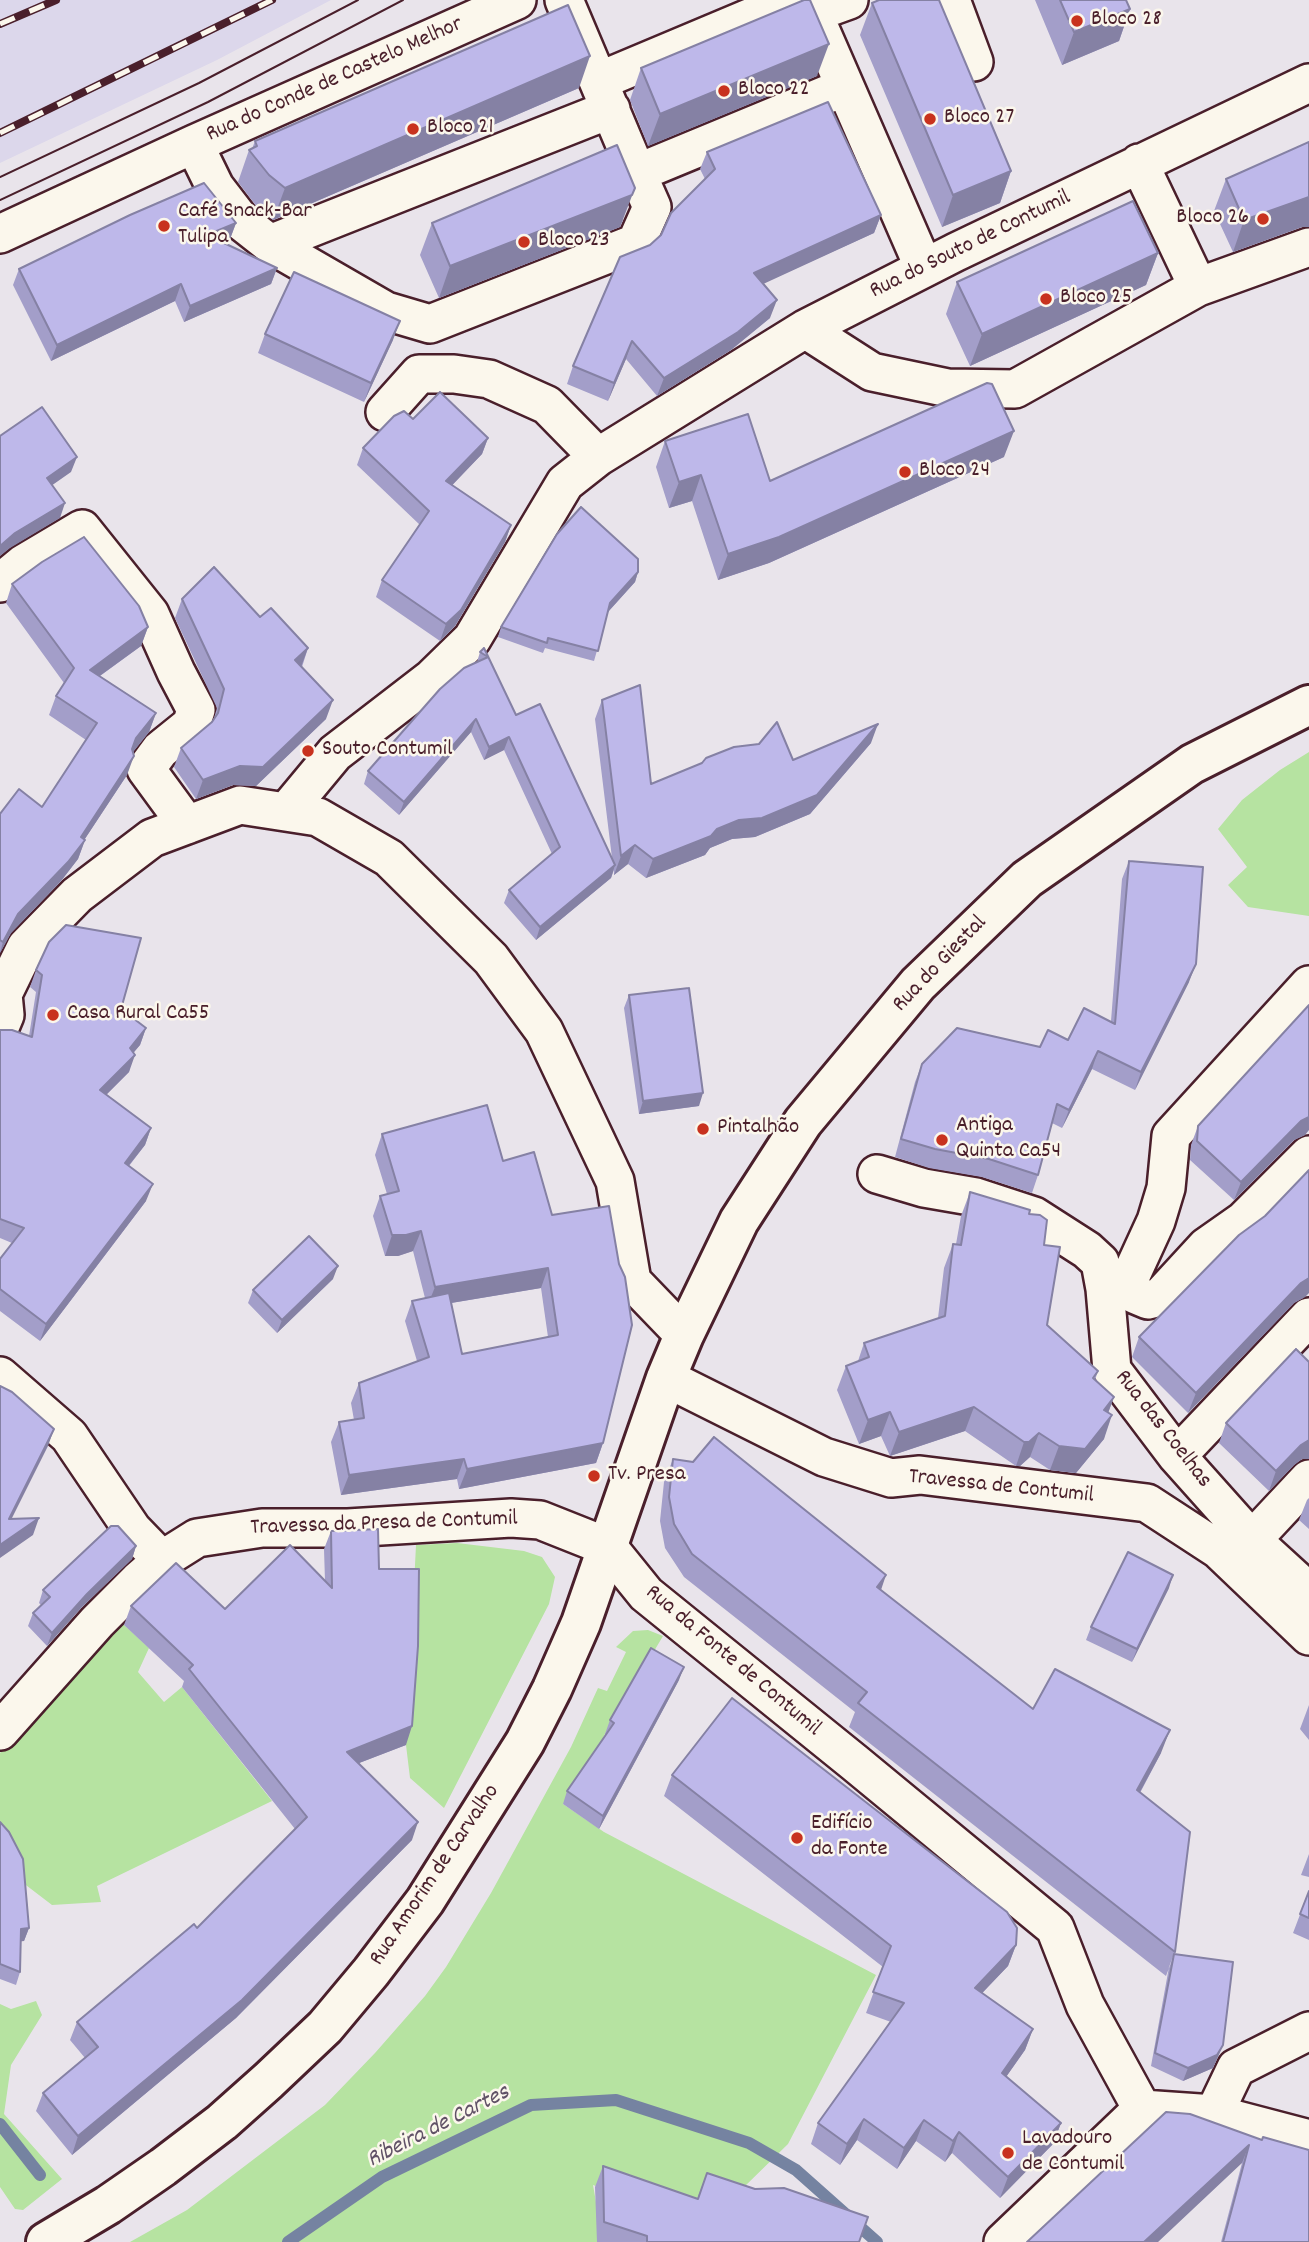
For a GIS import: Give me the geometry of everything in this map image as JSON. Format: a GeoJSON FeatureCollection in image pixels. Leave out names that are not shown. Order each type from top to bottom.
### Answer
{"type":"FeatureCollection","features":[{"type":"Feature","properties":{"kind":"street","name":"Rua do Conde de Castelo Melhor"},"geometry":{"type":"LineString","coordinates":[[517,0],[194,144],[215,187],[242,222],[270,244],[386,311],[430,324],[636,243],[652,207],[564,0]]}},
{"type":"Feature","properties":{"kind":"street"},"geometry":{"type":"LineString","coordinates":[[270,244],[802,4],[849,0]]}},
{"type":"Feature","properties":{"kind":"street"},"geometry":{"type":"LineString","coordinates":[[951,0],[974,62]]}},
{"type":"Feature","properties":{"kind":"street"},"geometry":{"type":"LineString","coordinates":[[802,4],[845,87],[924,268]]}},
{"type":"Feature","properties":{"kind":"street","name":"Rua do Souto de Contumil"},"geometry":{"type":"LineString","coordinates":[[286,812],[335,753],[431,679],[472,639],[565,483],[598,457],[805,329],[1139,163],[1309,83]]}},
{"type":"Feature","properties":{"kind":"street"},"geometry":{"type":"LineString","coordinates":[[637,173],[845,87]]}},
{"type":"Feature","properties":{"kind":"street"},"geometry":{"type":"LineString","coordinates":[[0,234],[194,144]]}},
{"type":"Feature","properties":{"kind":"street"},"geometry":{"type":"LineString","coordinates":[[1139,163],[1198,286]]}},
{"type":"Feature","properties":{"kind":"street"},"geometry":{"type":"LineString","coordinates":[[805,329],[872,372],[948,388],[1015,389],[1198,286],[1309,247]]}},
{"type":"Feature","properties":{"kind":"street"},"geometry":{"type":"LineString","coordinates":[[384,412],[419,374],[454,374],[489,379],[547,405],[598,457]]}},
{"type":"Feature","properties":{"kind":"street"},"geometry":{"type":"LineString","coordinates":[[0,583],[23,564],[82,529],[150,614],[196,710],[191,725],[160,750],[146,769],[187,825]]}},
{"type":"Feature","properties":{"kind":"street","name":"Rua do Giestal"},"geometry":{"type":"LineString","coordinates":[[684,1335],[739,1221],[803,1122],[918,984],[1027,879],[1192,764],[1309,705]]}},
{"type":"Feature","properties":{"kind":"street"},"geometry":{"type":"LineString","coordinates":[[1,1005],[26,947],[77,895],[152,838],[240,805],[318,817],[389,858],[491,959],[544,1031],[615,1181],[632,1281],[684,1335],[666,1378],[608,1547]]}},
{"type":"Feature","properties":{"kind":"street"},"geometry":{"type":"LineString","coordinates":[[1309,985],[1171,1136],[1166,1188],[1156,1221],[1116,1285],[1148,1300],[1160,1297],[1206,1247],[1243,1221],[1309,1155]]}},
{"type":"Feature","properties":{"kind":"street","name":"Rua das Coelhas"},"geometry":{"type":"LineString","coordinates":[[877,1174],[924,1188],[976,1197],[1034,1216],[1087,1250],[1100,1262],[1116,1285],[1112,1370],[1177,1456],[1252,1540],[1309,1592]]}},
{"type":"Feature","properties":{"kind":"street"},"geometry":{"type":"LineString","coordinates":[[1177,1456],[1309,1317]]}},
{"type":"Feature","properties":{"kind":"street"},"geometry":{"type":"LineString","coordinates":[[0,1376],[69,1436],[132,1528],[162,1560]]}},
{"type":"Feature","properties":{"kind":"street","name":"Travessa de Contumil"},"geometry":{"type":"LineString","coordinates":[[666,1378],[824,1457],[891,1478],[920,1475],[1147,1503],[1219,1550],[1309,1636]]}},
{"type":"Feature","properties":{"kind":"street"},"geometry":{"type":"LineString","coordinates":[[1252,1540],[1309,1479]]}},
{"type":"Feature","properties":{"kind":"street","name":"Travessa da Presa de Contumil"},"geometry":{"type":"LineString","coordinates":[[0,1731],[97,1622],[162,1560],[197,1538],[262,1528],[348,1528],[511,1518],[540,1520],[608,1547]]}},
{"type":"Feature","properties":{"kind":"street","name":"Rua da Fonte de Contumil"},"geometry":{"type":"LineString","coordinates":[[608,1547],[646,1594],[1055,1928],[1085,2005],[1142,2109]]}},
{"type":"Feature","properties":{"kind":"street","name":"Rua Amorim de Carvalho"},"geometry":{"type":"LineString","coordinates":[[46,2242],[119,2198],[222,2122],[325,2027],[371,1972],[425,1901],[525,1742],[581,1623],[608,1547]]}},
{"type":"Feature","properties":{"kind":"street"},"geometry":{"type":"LineString","coordinates":[[1214,2114],[1236,2068],[1309,2031]]}},
{"type":"Feature","properties":{"kind":"street"},"geometry":{"type":"LineString","coordinates":[[1003,2242],[1142,2109],[1214,2114],[1309,2139]]}},
{"type":"Feature","properties":{"kind":"shaded area"},"geometry":{"type":"Polygon","coordinates":[[[0,0],[331,0],[217,60],[0,163],[0,0]]]}},
{"type":"Feature","properties":{"kind":"green space"},"geometry":{"type":"Polygon","coordinates":[[[1309,752],[1309,916],[1248,907],[1228,885],[1247,867],[1218,829],[1242,800],[1280,770],[1309,752]]]}},
{"type":"Feature","properties":{"kind":"green space"},"geometry":{"type":"Polygon","coordinates":[[[457,1543],[524,1551],[542,1557],[555,1577],[549,1604],[444,1808],[410,1778],[406,1745],[416,1545],[457,1543]]]}},
{"type":"Feature","properties":{"kind":"green space"},"geometry":{"type":"Polygon","coordinates":[[[121,1622],[149,1648],[138,1672],[164,1702],[182,1687],[272,1801],[97,1886],[101,1902],[52,1905],[18,1879],[0,1840],[0,1753],[121,1622]]]}},
{"type":"Feature","properties":{"kind":"green space"},"geometry":{"type":"Polygon","coordinates":[[[648,1630],[663,1636],[590,1764],[563,1804],[604,1832],[876,1975],[788,2144],[742,2189],[690,2220],[593,2185],[603,2242],[130,2242],[187,2210],[325,2105],[425,1996],[491,1893],[571,1747],[598,1688],[607,1691],[626,1652],[616,1647],[633,1631],[648,1630]]]}},
{"type":"Feature","properties":{"kind":"green space"},"geometry":{"type":"Polygon","coordinates":[[[36,2001],[42,2015],[11,2065],[4,2114],[62,2179],[23,2210],[15,2209],[0,2187],[0,2004],[11,2009],[36,2001]]]}},
{"type":"Feature","properties":{"kind":"building"},"geometry":{"type":"Polygon","coordinates":[[[804,0],[810,0],[829,44],[660,114],[641,68],[804,0]]]}},
{"type":"Feature","properties":{"kind":"building"},"geometry":{"type":"Polygon","coordinates":[[[879,0],[939,0],[1011,171],[953,195],[872,3],[879,0]]]}},
{"type":"Feature","properties":{"kind":"building"},"geometry":{"type":"Polygon","coordinates":[[[1060,0],[1126,0],[1130,9],[1074,32],[1060,0]]]}},
{"type":"Feature","properties":{"kind":"building"},"geometry":{"type":"Polygon","coordinates":[[[568,5],[590,56],[285,188],[269,175],[249,150],[257,146],[255,141],[568,5]]]}},
{"type":"Feature","properties":{"kind":"building"},"geometry":{"type":"Polygon","coordinates":[[[828,102],[881,215],[754,273],[777,300],[738,332],[664,378],[632,341],[614,383],[573,366],[620,257],[650,245],[661,235],[671,213],[715,169],[707,152],[828,102]]]}},
{"type":"Feature","properties":{"kind":"building"},"geometry":{"type":"Polygon","coordinates":[[[1309,142],[1309,197],[1244,220],[1226,179],[1309,142]]]}},
{"type":"Feature","properties":{"kind":"building"},"geometry":{"type":"Polygon","coordinates":[[[617,145],[635,188],[632,195],[450,266],[432,223],[617,145]]]}},
{"type":"Feature","properties":{"kind":"building"},"geometry":{"type":"Polygon","coordinates":[[[204,183],[236,223],[207,235],[277,268],[190,306],[181,284],[57,345],[19,269],[130,215],[204,183]]]}},
{"type":"Feature","properties":{"kind":"building"},"geometry":{"type":"Polygon","coordinates":[[[1133,201],[1158,253],[982,334],[957,282],[1133,201]]]}},
{"type":"Feature","properties":{"kind":"building"},"geometry":{"type":"Polygon","coordinates":[[[294,272],[400,321],[371,383],[265,334],[294,272]]]}},
{"type":"Feature","properties":{"kind":"building"},"geometry":{"type":"Polygon","coordinates":[[[987,383],[992,384],[1014,431],[779,537],[728,554],[701,475],[679,482],[665,441],[748,414],[770,481],[987,383]]]}},
{"type":"Feature","properties":{"kind":"building"},"geometry":{"type":"Polygon","coordinates":[[[440,392],[488,438],[446,481],[511,525],[461,610],[446,624],[382,580],[429,511],[363,448],[394,416],[404,411],[413,419],[440,392]]]}},
{"type":"Feature","properties":{"kind":"building"},"geometry":{"type":"Polygon","coordinates":[[[42,407],[77,457],[47,478],[65,503],[15,533],[0,546],[0,436],[42,407]]]}},
{"type":"Feature","properties":{"kind":"building"},"geometry":{"type":"Polygon","coordinates":[[[581,507],[638,559],[638,572],[610,603],[598,651],[548,638],[547,643],[501,627],[557,534],[581,507]]]}},
{"type":"Feature","properties":{"kind":"building"},"geometry":{"type":"Polygon","coordinates":[[[84,537],[139,606],[148,627],[90,670],[156,713],[136,738],[132,749],[134,756],[81,837],[85,840],[68,862],[18,914],[3,942],[0,940],[0,814],[19,789],[42,807],[97,723],[56,696],[74,668],[12,584],[84,537]]]}},
{"type":"Feature","properties":{"kind":"building"},"geometry":{"type":"Polygon","coordinates":[[[214,567],[260,617],[271,608],[308,648],[295,660],[333,700],[263,767],[240,766],[203,780],[181,748],[212,722],[218,713],[224,689],[182,599],[214,567]]]}},
{"type":"Feature","properties":{"kind":"building"},"geometry":{"type":"Polygon","coordinates":[[[484,648],[516,715],[540,704],[615,865],[540,927],[509,890],[560,847],[509,737],[489,747],[476,719],[404,802],[368,771],[440,689],[464,668],[488,657],[480,652],[484,648]]]}},
{"type":"Feature","properties":{"kind":"building"},"geometry":{"type":"Polygon","coordinates":[[[640,685],[651,784],[734,747],[759,744],[777,722],[793,760],[878,724],[817,795],[762,818],[739,820],[717,829],[711,836],[653,859],[635,845],[621,856],[602,700],[640,685]]]}},
{"type":"Feature","properties":{"kind":"building"},"geometry":{"type":"Polygon","coordinates":[[[1129,861],[1203,867],[1196,964],[1141,1072],[1098,1051],[1069,1110],[1057,1104],[1038,1175],[989,1159],[935,1149],[901,1139],[922,1064],[957,1028],[1040,1047],[1048,1030],[1068,1040],[1084,1008],[1115,1024],[1129,861]]]}},
{"type":"Feature","properties":{"kind":"building"},"geometry":{"type":"Polygon","coordinates":[[[66,925],[141,938],[121,1009],[146,1028],[130,1048],[135,1055],[100,1090],[151,1128],[125,1163],[153,1184],[46,1324],[0,1289],[0,1259],[24,1228],[0,1219],[0,1030],[12,1030],[32,1037],[42,975],[36,970],[49,942],[66,925]]]}},
{"type":"Feature","properties":{"kind":"building"},"geometry":{"type":"Polygon","coordinates":[[[689,988],[703,1093],[643,1101],[629,995],[689,988]]]}},
{"type":"Feature","properties":{"kind":"building"},"geometry":{"type":"Polygon","coordinates":[[[1309,1005],[1309,1117],[1301,1121],[1241,1182],[1197,1141],[1198,1126],[1309,1005]]]}},
{"type":"Feature","properties":{"kind":"building"},"geometry":{"type":"Polygon","coordinates":[[[487,1105],[503,1161],[534,1152],[552,1215],[609,1206],[619,1264],[625,1277],[632,1325],[603,1443],[467,1469],[464,1459],[349,1475],[339,1422],[364,1418],[359,1383],[429,1357],[412,1301],[449,1293],[462,1354],[558,1335],[548,1268],[435,1287],[421,1231],[392,1235],[380,1196],[399,1191],[382,1134],[487,1105]]]}},
{"type":"Feature","properties":{"kind":"building"},"geometry":{"type":"Polygon","coordinates":[[[1309,1170],[1309,1278],[1301,1283],[1196,1393],[1139,1337],[1239,1235],[1265,1216],[1309,1170]]]}},
{"type":"Feature","properties":{"kind":"building"},"geometry":{"type":"Polygon","coordinates":[[[970,1192],[1030,1210],[1029,1214],[1040,1215],[1047,1220],[1044,1245],[1060,1247],[1047,1325],[1098,1371],[1093,1378],[1114,1397],[1104,1410],[1112,1415],[1085,1449],[1059,1446],[1039,1433],[1029,1442],[1024,1442],[974,1407],[899,1432],[890,1412],[868,1420],[846,1366],[869,1357],[864,1343],[945,1316],[953,1244],[961,1245],[970,1192]]]}},
{"type":"Feature","properties":{"kind":"building"},"geometry":{"type":"Polygon","coordinates":[[[309,1236],[338,1266],[282,1320],[253,1290],[309,1236]]]}},
{"type":"Feature","properties":{"kind":"building"},"geometry":{"type":"Polygon","coordinates":[[[1296,1349],[1309,1362],[1309,1440],[1276,1471],[1226,1423],[1296,1349]]]}},
{"type":"Feature","properties":{"kind":"building"},"geometry":{"type":"Polygon","coordinates":[[[0,1386],[12,1392],[54,1429],[9,1519],[39,1518],[0,1545],[0,1386]]]}},
{"type":"Feature","properties":{"kind":"building"},"geometry":{"type":"Polygon","coordinates":[[[714,1437],[886,1575],[877,1587],[1033,1709],[1055,1669],[1170,1730],[1137,1790],[1190,1832],[1175,1952],[858,1703],[867,1692],[692,1554],[674,1524],[669,1497],[673,1459],[693,1462],[714,1437]]]}},
{"type":"Feature","properties":{"kind":"building"},"geometry":{"type":"Polygon","coordinates":[[[111,1526],[118,1526],[136,1546],[52,1633],[33,1613],[50,1597],[43,1590],[111,1526]]]}},
{"type":"Feature","properties":{"kind":"building"},"geometry":{"type":"Polygon","coordinates":[[[378,1529],[379,1569],[419,1569],[418,1646],[412,1726],[347,1752],[418,1822],[242,2000],[78,2136],[43,2093],[98,2047],[77,2022],[194,1924],[197,1928],[307,1817],[189,1669],[193,1665],[131,1606],[176,1563],[225,1609],[290,1545],[332,1588],[331,1531],[378,1529]]]}},
{"type":"Feature","properties":{"kind":"building"},"geometry":{"type":"Polygon","coordinates":[[[1128,1552],[1173,1575],[1137,1649],[1091,1627],[1128,1552]]]}},
{"type":"Feature","properties":{"kind":"building"},"geometry":{"type":"Polygon","coordinates":[[[651,1648],[684,1667],[603,1816],[567,1791],[614,1723],[610,1720],[651,1648]]]}},
{"type":"Feature","properties":{"kind":"building"},"geometry":{"type":"Polygon","coordinates":[[[732,1698],[1007,1912],[1017,1928],[1016,1945],[975,1988],[1033,2029],[1002,2073],[1061,2123],[1008,2177],[959,2132],[953,2141],[924,2120],[904,2148],[864,2119],[847,2144],[818,2123],[904,2003],[873,1992],[891,1946],[672,1775],[732,1698]]]}},
{"type":"Feature","properties":{"kind":"building"},"geometry":{"type":"Polygon","coordinates":[[[0,1822],[9,1832],[23,1859],[29,1928],[21,1929],[20,1972],[0,1964],[0,1822]]]}},
{"type":"Feature","properties":{"kind":"building"},"geometry":{"type":"Polygon","coordinates":[[[1309,1891],[1309,1918],[1300,1914],[1309,1891]]]}},
{"type":"Feature","properties":{"kind":"building"},"geometry":{"type":"Polygon","coordinates":[[[1174,1954],[1233,1962],[1223,2045],[1217,2055],[1188,2068],[1155,2053],[1174,1954]]]}},
{"type":"Feature","properties":{"kind":"building"},"geometry":{"type":"Polygon","coordinates":[[[1166,2112],[1190,2114],[1262,2140],[1263,2137],[1309,2150],[1309,2242],[1223,2242],[1249,2145],[1144,2242],[1027,2242],[1166,2112]]]}},
{"type":"Feature","properties":{"kind":"building"},"geometry":{"type":"Polygon","coordinates":[[[603,2166],[698,2199],[707,2173],[755,2189],[784,2188],[868,2217],[859,2242],[647,2242],[647,2236],[604,2222],[603,2166]]]}},
{"type":"Feature","properties":{"kind":"waterway","name":"Ribeira de Cartes"},"geometry":{"type":"LineString","coordinates":[[288,2242],[382,2177],[531,2105],[616,2100],[749,2143],[796,2170],[877,2242]]}},
{"type":"Feature","properties":{"kind":"waterway","name":"Ribeira de Cartes"},"geometry":{"type":"LineString","coordinates":[[0,2124],[40,2175]]}},
{"type":"Feature","properties":{"kind":"tram line"},"geometry":{"type":"LineString","coordinates":[[0,177],[199,83],[358,0]]}},
{"type":"Feature","properties":{"kind":"tram line"},"geometry":{"type":"LineString","coordinates":[[0,200],[208,102],[403,0]]}},
{"type":"Feature","properties":{"kind":"railway"},"geometry":{"type":"LineString","coordinates":[[0,24],[56,0]]}},
{"type":"Feature","properties":{"kind":"railway"},"geometry":{"type":"LineString","coordinates":[[0,133],[272,0]]}},
{"type":"Feature","properties":{"kind":"place","name":"Bloco 28"},"geometry":{"type":"Point","coordinates":[1077,21]}},
{"type":"Feature","properties":{"kind":"place","name":"Bloco 22"},"geometry":{"type":"Point","coordinates":[724,91]}},
{"type":"Feature","properties":{"kind":"place","name":"Bloco 27"},"geometry":{"type":"Point","coordinates":[930,119]}},
{"type":"Feature","properties":{"kind":"place","name":"Bloco 21"},"geometry":{"type":"Point","coordinates":[413,129]}},
{"type":"Feature","properties":{"kind":"place","name":"Bloco 26"},"geometry":{"type":"Point","coordinates":[1263,219]}},
{"type":"Feature","properties":{"kind":"place","name":"Café Snack-Bar Tulipa"},"geometry":{"type":"Point","coordinates":[164,226]}},
{"type":"Feature","properties":{"kind":"place","name":"Bloco 23"},"geometry":{"type":"Point","coordinates":[524,242]}},
{"type":"Feature","properties":{"kind":"place","name":"Bloco 25"},"geometry":{"type":"Point","coordinates":[1046,299]}},
{"type":"Feature","properties":{"kind":"place","name":"Bloco 24"},"geometry":{"type":"Point","coordinates":[905,472]}},
{"type":"Feature","properties":{"kind":"place","name":"Souto Contumil"},"geometry":{"type":"Point","coordinates":[308,751]}},
{"type":"Feature","properties":{"kind":"place","name":"Casa Rural Ca55"},"geometry":{"type":"Point","coordinates":[53,1015]}},
{"type":"Feature","properties":{"kind":"place","name":"Pintalhão"},"geometry":{"type":"Point","coordinates":[703,1129]}},
{"type":"Feature","properties":{"kind":"place","name":"Antiga Quinta Ca54"},"geometry":{"type":"Point","coordinates":[942,1140]}},
{"type":"Feature","properties":{"kind":"place","name":"Tv. Presa"},"geometry":{"type":"Point","coordinates":[594,1476]}},
{"type":"Feature","properties":{"kind":"place","name":"Edifício da Fonte"},"geometry":{"type":"Point","coordinates":[797,1838]}},
{"type":"Feature","properties":{"kind":"place","name":"Lavadouro de Contumil"},"geometry":{"type":"Point","coordinates":[1008,2153]}}]}
